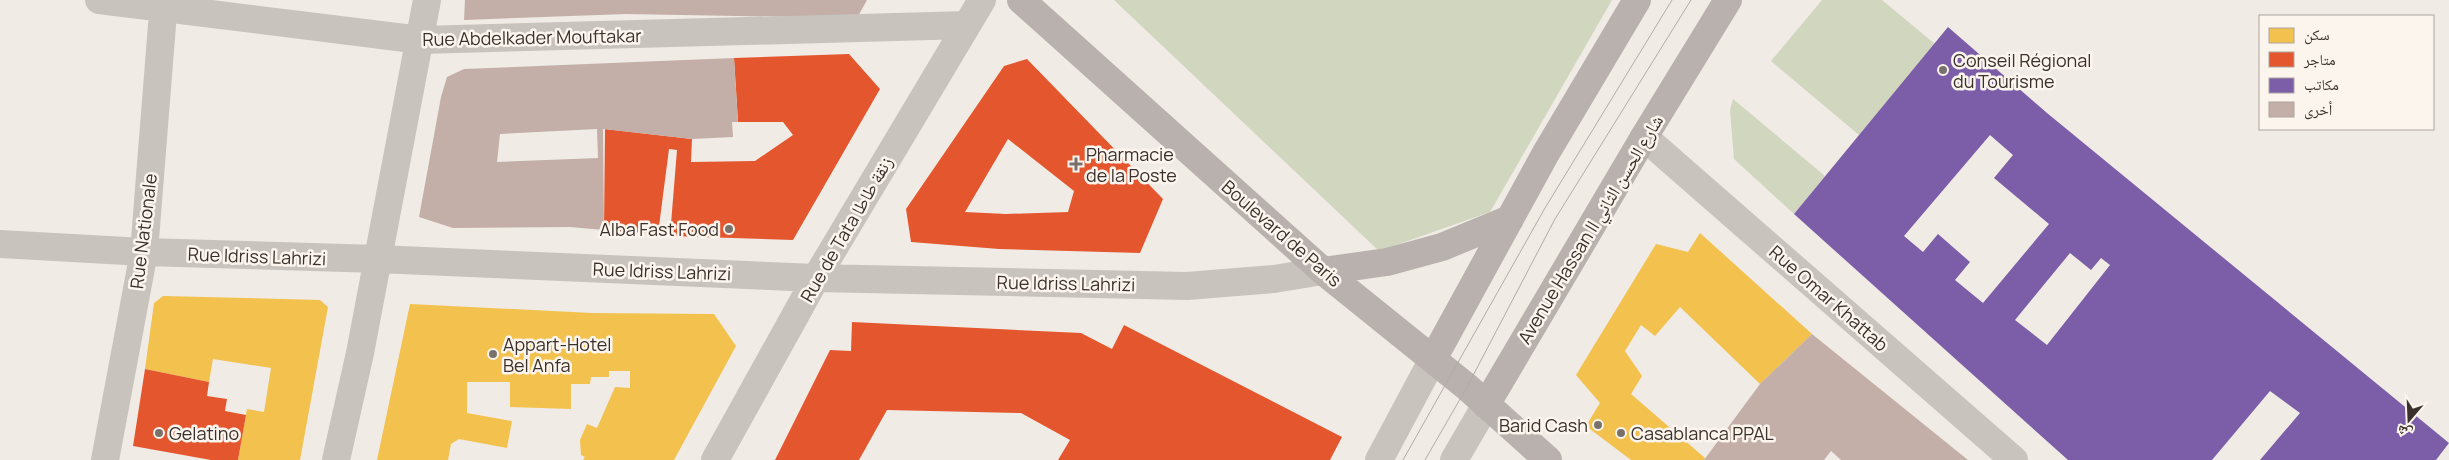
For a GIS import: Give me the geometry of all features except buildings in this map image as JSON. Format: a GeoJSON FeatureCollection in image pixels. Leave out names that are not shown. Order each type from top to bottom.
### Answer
{"type":"FeatureCollection","features":[{"type":"Feature","properties":{"kind":"main road","name":"Boulevard de Paris"},"geometry":{"type":"LineString","coordinates":[[1021,0],[1323,271],[1433,359],[1548,460]]}},
{"type":"Feature","properties":{"kind":"main road"},"geometry":{"type":"LineString","coordinates":[[1433,359],[1510,219],[1637,0]]}},
{"type":"Feature","properties":{"kind":"main road","name":"Avenue Hassan II شارع الحسن الثاني"},"geometry":{"type":"LineString","coordinates":[[1486,405],[1644,137],[1728,0]]}},
{"type":"Feature","properties":{"kind":"main road"},"geometry":{"type":"LineString","coordinates":[[1323,271],[1387,262],[1442,247],[1510,219]]}},
{"type":"Feature","properties":{"kind":"street","name":"Rue Abdelkader Mouftakar"},"geometry":{"type":"LineString","coordinates":[[99,0],[163,4],[421,40],[967,25]]}},
{"type":"Feature","properties":{"kind":"street"},"geometry":{"type":"LineString","coordinates":[[336,460],[360,353],[421,40],[427,0]]}},
{"type":"Feature","properties":{"kind":"street","name":"Rue de Tata زنقة طاطا"},"geometry":{"type":"LineString","coordinates":[[716,460],[816,278],[982,0]]}},
{"type":"Feature","properties":{"kind":"street","name":"Rue Nationale"},"geometry":{"type":"LineString","coordinates":[[108,459],[144,252],[163,4]]}},
{"type":"Feature","properties":{"kind":"street","name":"Rue Omar Khattab"},"geometry":{"type":"LineString","coordinates":[[1644,137],[2014,460]]}},
{"type":"Feature","properties":{"kind":"street","name":"Rue Idriss Lahrizi"},"geometry":{"type":"LineString","coordinates":[[0,244],[144,252],[816,278],[1187,286],[1274,279],[1323,271]]}},
{"type":"Feature","properties":{"kind":"street"},"geometry":{"type":"LineString","coordinates":[[1379,460],[1433,359]]}},
{"type":"Feature","properties":{"kind":"street","name":"Avenue Hassan II شارع الحسن الثاني"},"geometry":{"type":"LineString","coordinates":[[1454,460],[1486,405]]}},
{"type":"Feature","properties":{"kind":"green space"},"geometry":{"type":"Polygon","coordinates":[[[1114,0],[1612,0],[1490,212],[1379,251],[1114,0]]]}},
{"type":"Feature","properties":{"kind":"green space"},"geometry":{"type":"Polygon","coordinates":[[[1822,0],[1882,0],[1935,44],[1859,135],[1771,61],[1822,0]]]}},
{"type":"Feature","properties":{"kind":"green space"},"geometry":{"type":"Polygon","coordinates":[[[1733,99],[1825,176],[1794,214],[1734,159],[1730,110],[1733,99]]]}},
{"type":"Feature","properties":{"kind":"tram line"},"geometry":{"type":"LineString","coordinates":[[1403,460],[1545,208],[1672,0]]}},
{"type":"Feature","properties":{"kind":"tram line"},"geometry":{"type":"LineString","coordinates":[[1425,460],[1467,387],[1555,219],[1691,0]]}},
{"type":"Feature","properties":{"kind":"place","name":"Conseil Régional du Tourisme"},"geometry":{"type":"Point","coordinates":[1943,70]}},
{"type":"Feature","properties":{"kind":"place","name":"Pharmacie de la Poste"},"geometry":{"type":"Point","coordinates":[1076,164]}},
{"type":"Feature","properties":{"kind":"place","name":"Alba Fast Food"},"geometry":{"type":"Point","coordinates":[729,229]}},
{"type":"Feature","properties":{"kind":"place","name":"Appart-Hotel Bel Anfa"},"geometry":{"type":"Point","coordinates":[493,354]}},
{"type":"Feature","properties":{"kind":"place","name":"Barid Cash"},"geometry":{"type":"Point","coordinates":[1598,425]}},
{"type":"Feature","properties":{"kind":"place","name":"Gelatino"},"geometry":{"type":"Point","coordinates":[159,433]}},
{"type":"Feature","properties":{"kind":"place","name":"Casablanca PPAL"},"geometry":{"type":"Point","coordinates":[1621,433]}}]}
